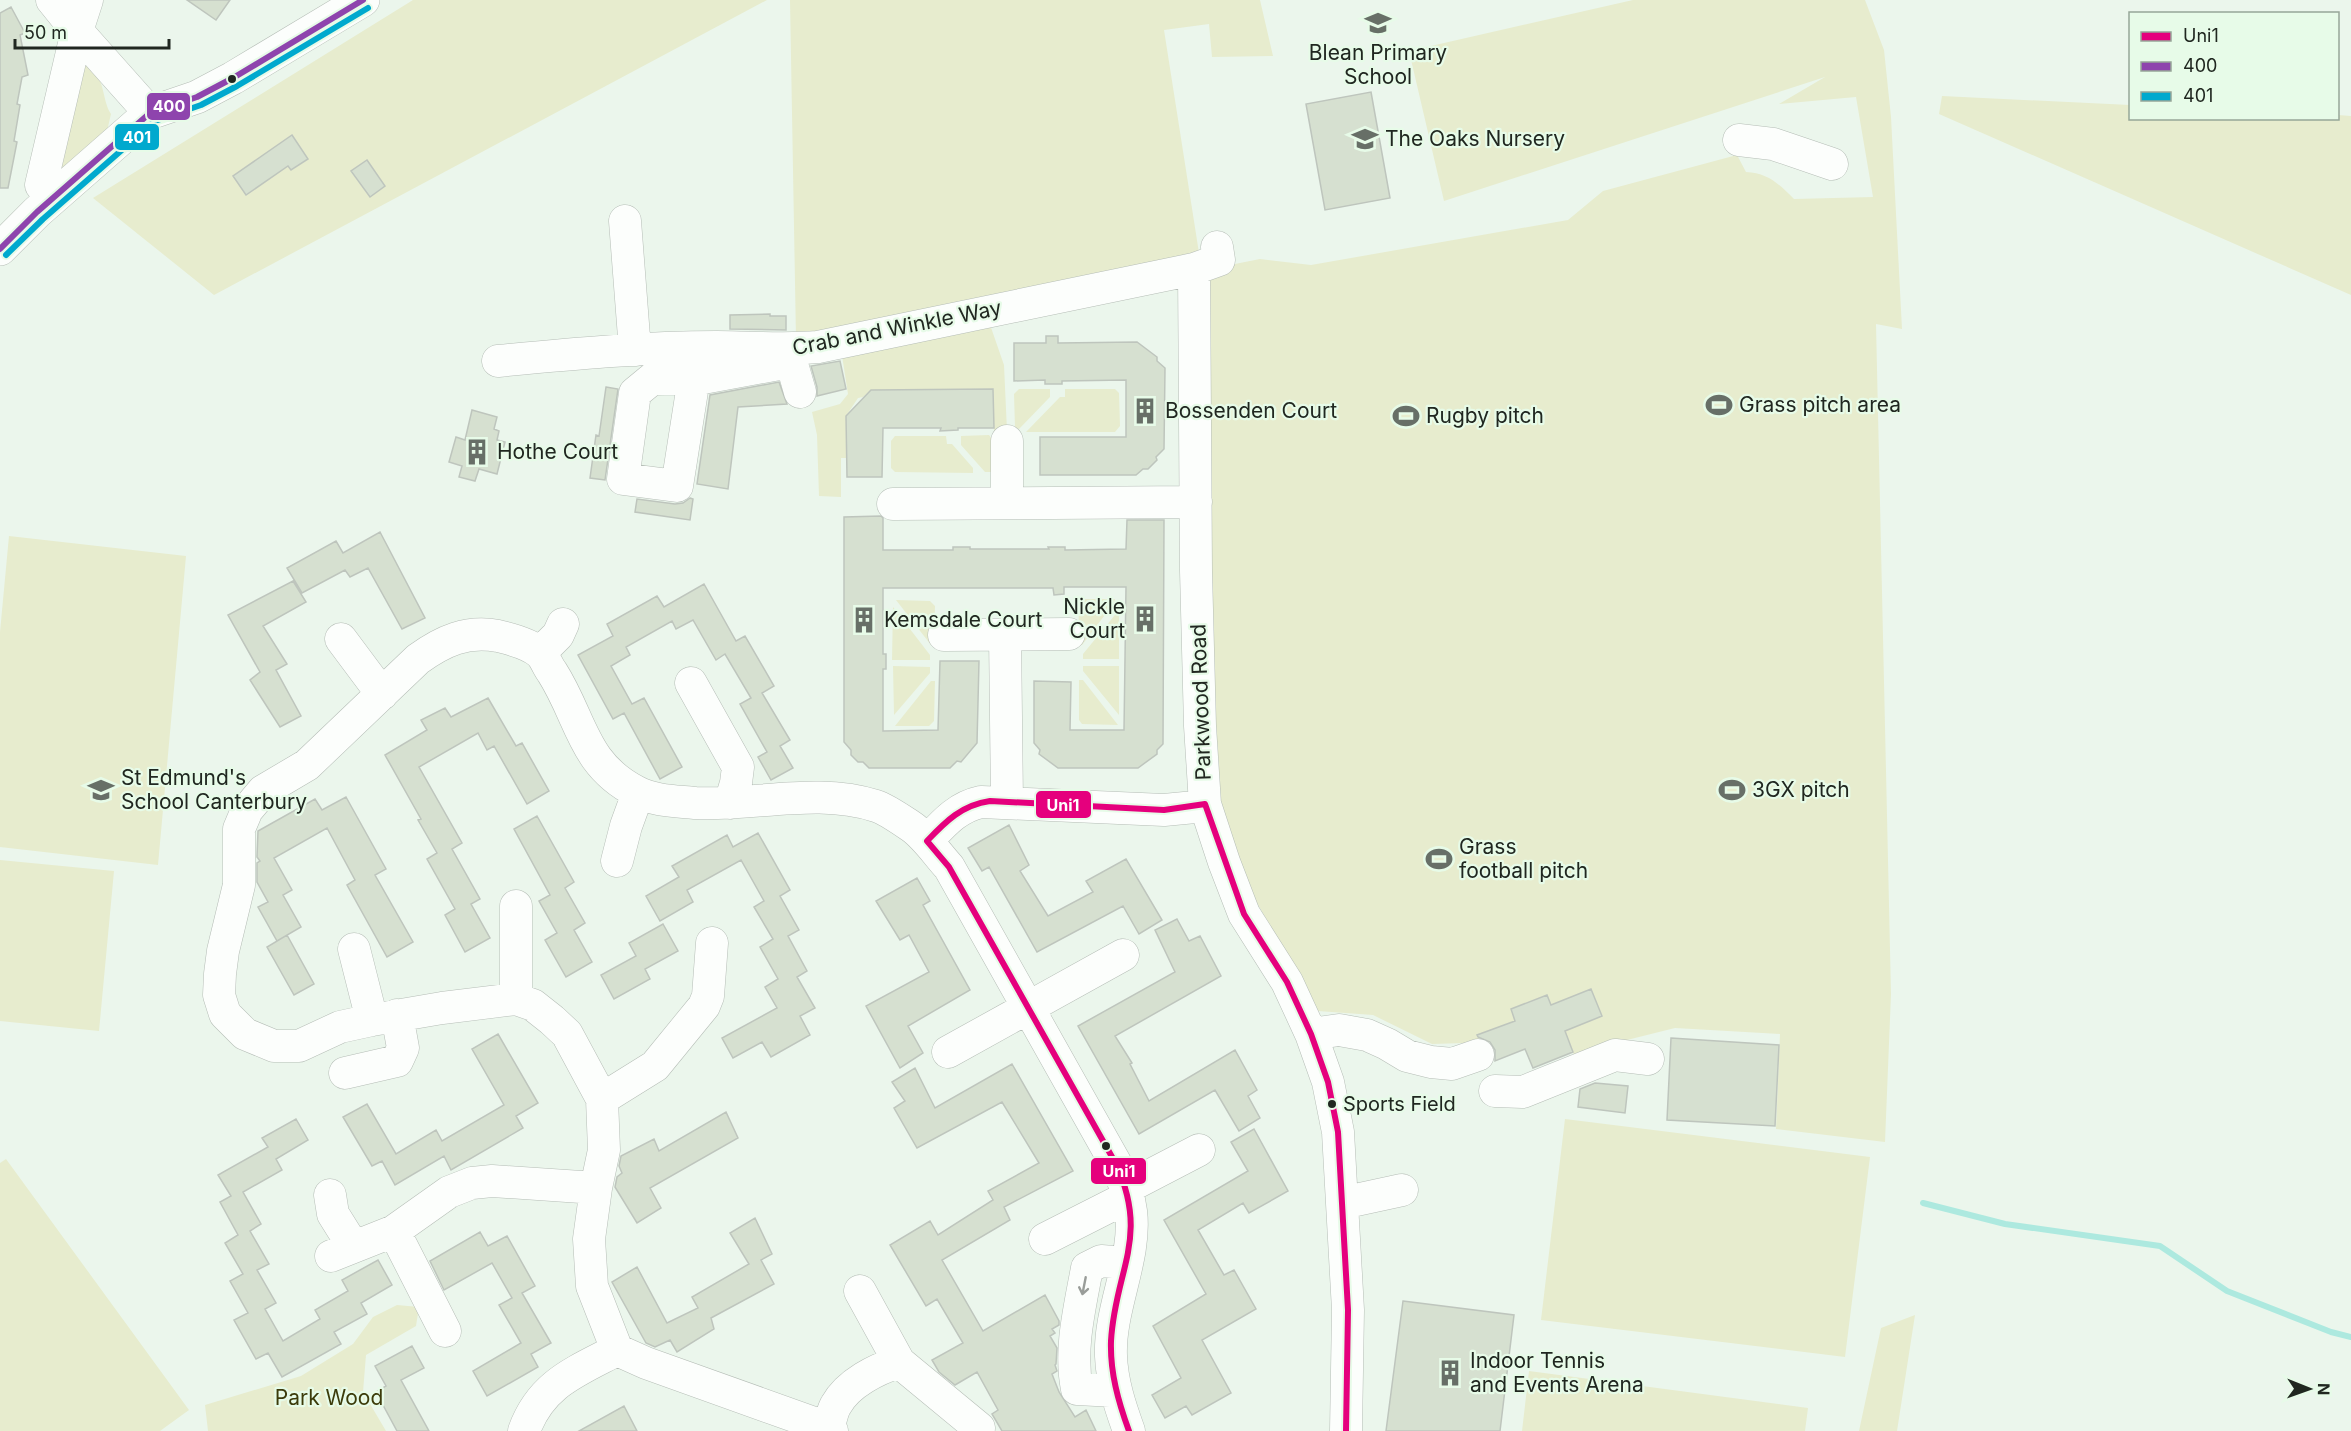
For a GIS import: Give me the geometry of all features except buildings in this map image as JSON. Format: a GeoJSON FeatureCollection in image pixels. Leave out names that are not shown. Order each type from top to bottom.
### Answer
{"type":"FeatureCollection","features":[{"type":"Feature","properties":{"kind":"main road"},"geometry":{"type":"LineString","coordinates":[[3,241],[150,113],[197,97],[233,78],[363,0]]}},
{"type":"Feature","properties":{"kind":"street"},"geometry":{"type":"LineString","coordinates":[[52,0],[76,31],[150,113]]}},
{"type":"Feature","properties":{"kind":"street"},"geometry":{"type":"LineString","coordinates":[[41,185],[76,31],[87,0]]}},
{"type":"Feature","properties":{"kind":"street"},"geometry":{"type":"LineString","coordinates":[[1739,140],[1773,144],[1832,164]]}},
{"type":"Feature","properties":{"kind":"street"},"geometry":{"type":"LineString","coordinates":[[616,354],[625,221]]}},
{"type":"Feature","properties":{"kind":"street","name":"Crab and Winkle Way"},"geometry":{"type":"LineString","coordinates":[[498,361],[717,347],[790,356],[818,347],[1210,259]]}},
{"type":"Feature","properties":{"kind":"street","name":"Parkwood Road"},"geometry":{"type":"LineString","coordinates":[[1210,259],[1196,502],[1200,726],[1205,804],[1244,914],[1277,963],[1311,1034],[1328,1082],[1338,1132],[1348,1310],[1346,1431]]}},
{"type":"Feature","properties":{"kind":"street"},"geometry":{"type":"LineString","coordinates":[[694,378],[790,356],[800,392]]}},
{"type":"Feature","properties":{"kind":"street"},"geometry":{"type":"LineString","coordinates":[[1007,441],[1007,502]]}},
{"type":"Feature","properties":{"kind":"street"},"geometry":{"type":"LineString","coordinates":[[893,504],[1196,502]]}},
{"type":"Feature","properties":{"kind":"street"},"geometry":{"type":"LineString","coordinates":[[540,653],[558,635],[562,624]]}},
{"type":"Feature","properties":{"kind":"street"},"geometry":{"type":"LineString","coordinates":[[899,1362],[879,1368],[857,1383],[836,1404],[830,1429],[645,1363],[617,1350],[592,1286],[589,1239],[604,1150],[602,1099],[567,1034],[533,1005],[516,999],[385,1017],[340,1027],[299,1046],[274,1046],[245,1034],[225,1014],[219,995],[220,974],[239,885],[239,829],[247,810],[263,791],[308,765],[418,659],[439,644],[462,635],[486,634],[509,638],[540,653],[562,688],[588,749],[610,774],[638,793],[671,801],[730,804],[818,798],[859,802],[879,807],[912,827],[949,867],[1116,1164],[1128,1194],[1132,1213],[1130,1244],[1112,1326],[1111,1355],[1115,1390],[1128,1431]]}},
{"type":"Feature","properties":{"kind":"street"},"geometry":{"type":"LineString","coordinates":[[1005,634],[1007,802]]}},
{"type":"Feature","properties":{"kind":"street"},"geometry":{"type":"LineString","coordinates":[[944,635],[1069,634]]}},
{"type":"Feature","properties":{"kind":"street"},"geometry":{"type":"LineString","coordinates":[[342,639],[382,694]]}},
{"type":"Feature","properties":{"kind":"street"},"geometry":{"type":"LineString","coordinates":[[691,683],[738,767],[730,804]]}},
{"type":"Feature","properties":{"kind":"street"},"geometry":{"type":"LineString","coordinates":[[617,861],[626,825],[638,793]]}},
{"type":"Feature","properties":{"kind":"street"},"geometry":{"type":"LineString","coordinates":[[927,841],[951,816],[970,804],[990,801],[1164,810],[1205,804]]}},
{"type":"Feature","properties":{"kind":"street"},"geometry":{"type":"LineString","coordinates":[[516,906],[516,999]]}},
{"type":"Feature","properties":{"kind":"street"},"geometry":{"type":"LineString","coordinates":[[602,1099],[655,1066],[715,995],[712,943]]}},
{"type":"Feature","properties":{"kind":"street"},"geometry":{"type":"LineString","coordinates":[[345,1073],[397,1061],[403,1048],[385,1017],[354,949]]}},
{"type":"Feature","properties":{"kind":"street"},"geometry":{"type":"LineString","coordinates":[[948,1052],[1123,956]]}},
{"type":"Feature","properties":{"kind":"street"},"geometry":{"type":"LineString","coordinates":[[1311,1034],[1339,1030],[1367,1035],[1407,1056],[1431,1062],[1452,1064],[1478,1055]]}},
{"type":"Feature","properties":{"kind":"street"},"geometry":{"type":"LineString","coordinates":[[1495,1091],[1523,1092],[1615,1055],[1648,1059]]}},
{"type":"Feature","properties":{"kind":"street"},"geometry":{"type":"LineString","coordinates":[[1045,1239],[1114,1204],[1199,1150]]}},
{"type":"Feature","properties":{"kind":"street"},"geometry":{"type":"LineString","coordinates":[[330,1196],[342,1251],[394,1231],[449,1192],[472,1182],[543,1183],[596,1188]]}},
{"type":"Feature","properties":{"kind":"street"},"geometry":{"type":"LineString","coordinates":[[1342,1203],[1402,1190]]}},
{"type":"Feature","properties":{"kind":"street"},"geometry":{"type":"LineString","coordinates":[[394,1231],[446,1331]]}},
{"type":"Feature","properties":{"kind":"street"},"geometry":{"type":"LineString","coordinates":[[860,1291],[899,1362],[979,1428]]}},
{"type":"Feature","properties":{"kind":"street"},"geometry":{"type":"LineString","coordinates":[[524,1431],[530,1415],[546,1392],[570,1375],[617,1350]]}},
{"type":"Feature","properties":{"kind":"green space"},"geometry":{"type":"Polygon","coordinates":[[[413,0],[767,0],[214,295],[93,198],[413,0]],[[292,136],[233,176],[246,195],[288,166],[292,170],[308,159],[292,136]],[[366,160],[351,172],[370,197],[385,186],[366,160]]]}},
{"type":"Feature","properties":{"kind":"green space"},"geometry":{"type":"Polygon","coordinates":[[[790,0],[1260,0],[1273,56],[1212,57],[1209,24],[1164,30],[1199,253],[796,339],[790,0]]]}},
{"type":"Feature","properties":{"kind":"green space"},"geometry":{"type":"Polygon","coordinates":[[[1633,0],[1865,0],[1884,50],[1891,117],[1902,329],[1876,324],[1891,994],[1885,1142],[1776,1129],[1780,1034],[1675,1028],[1627,1040],[1575,1058],[1565,1031],[1602,1016],[1591,989],[1551,1005],[1547,995],[1511,1009],[1515,1021],[1477,1035],[1479,1039],[1465,1043],[1432,1044],[1373,1015],[1318,1011],[1239,871],[1218,809],[1213,766],[1209,283],[1213,273],[1225,266],[1260,259],[1311,265],[1568,220],[1603,191],[1737,155],[1746,172],[1767,177],[1794,199],[1873,197],[1856,97],[1779,104],[1825,77],[1444,201],[1409,51],[1633,0]]]}},
{"type":"Feature","properties":{"kind":"green space"},"geometry":{"type":"Polygon","coordinates":[[[85,65],[97,74],[100,80],[111,114],[107,131],[49,188],[85,65]]]}},
{"type":"Feature","properties":{"kind":"green space"},"geometry":{"type":"Polygon","coordinates":[[[1942,96],[2129,105],[2129,120],[2339,120],[2339,115],[2351,116],[2351,295],[1939,114],[1942,96]]]}},
{"type":"Feature","properties":{"kind":"green space"},"geometry":{"type":"Polygon","coordinates":[[[987,316],[1004,365],[1007,431],[994,431],[993,389],[871,390],[858,398],[846,416],[846,458],[841,458],[841,497],[819,496],[817,435],[812,412],[840,404],[848,394],[841,349],[987,316]]]}},
{"type":"Feature","properties":{"kind":"green space"},"geometry":{"type":"Polygon","coordinates":[[[1019,389],[1050,389],[1050,397],[1019,429],[1015,428],[1014,394],[1019,389]]]}},
{"type":"Feature","properties":{"kind":"green space"},"geometry":{"type":"Polygon","coordinates":[[[1065,389],[1115,389],[1119,393],[1120,426],[1115,432],[1026,432],[1060,397],[1065,397],[1065,389]]]}},
{"type":"Feature","properties":{"kind":"green space"},"geometry":{"type":"Polygon","coordinates":[[[989,435],[993,440],[993,472],[985,472],[961,445],[961,436],[989,435]]]}},
{"type":"Feature","properties":{"kind":"green space"},"geometry":{"type":"Polygon","coordinates":[[[895,436],[946,436],[947,444],[952,444],[973,468],[973,473],[895,472],[891,468],[891,441],[895,436]]]}},
{"type":"Feature","properties":{"kind":"green space"},"geometry":{"type":"Polygon","coordinates":[[[9,536],[186,556],[158,865],[0,847],[0,632],[9,536]]]}},
{"type":"Feature","properties":{"kind":"green space"},"geometry":{"type":"Polygon","coordinates":[[[1082,599],[1115,599],[1082,645],[1078,645],[1079,604],[1082,599]]]}},
{"type":"Feature","properties":{"kind":"green space"},"geometry":{"type":"Polygon","coordinates":[[[896,600],[930,601],[935,606],[934,645],[931,645],[896,600]]]}},
{"type":"Feature","properties":{"kind":"green space"},"geometry":{"type":"Polygon","coordinates":[[[893,607],[930,655],[930,660],[892,660],[893,607]]]}},
{"type":"Feature","properties":{"kind":"green space"},"geometry":{"type":"Polygon","coordinates":[[[1119,610],[1119,659],[1083,659],[1083,654],[1119,610]]]}},
{"type":"Feature","properties":{"kind":"green space"},"geometry":{"type":"Polygon","coordinates":[[[893,666],[930,667],[930,673],[894,715],[893,666]]]}},
{"type":"Feature","properties":{"kind":"green space"},"geometry":{"type":"Polygon","coordinates":[[[1083,666],[1119,666],[1119,715],[1083,671],[1083,666]]]}},
{"type":"Feature","properties":{"kind":"green space"},"geometry":{"type":"Polygon","coordinates":[[[1079,680],[1083,680],[1118,725],[1082,724],[1079,720],[1079,680]]]}},
{"type":"Feature","properties":{"kind":"green space"},"geometry":{"type":"Polygon","coordinates":[[[931,681],[935,681],[934,721],[929,726],[895,726],[931,681]]]}},
{"type":"Feature","properties":{"kind":"green space"},"geometry":{"type":"Polygon","coordinates":[[[0,860],[114,871],[99,1031],[0,1021],[0,860]]]}},
{"type":"Feature","properties":{"kind":"green space"},"geometry":{"type":"Polygon","coordinates":[[[1565,1119],[1870,1157],[1845,1357],[1541,1320],[1565,1119]]]}},
{"type":"Feature","properties":{"kind":"green space"},"geometry":{"type":"Polygon","coordinates":[[[6,1159],[189,1410],[160,1431],[0,1431],[0,1163],[6,1159]]]}},
{"type":"Feature","properties":{"kind":"green space","name":"Park Wood"},"geometry":{"type":"Polygon","coordinates":[[[397,1305],[419,1307],[416,1326],[366,1355],[363,1392],[386,1431],[208,1431],[205,1405],[301,1376],[353,1344],[373,1317],[397,1305]]]}},
{"type":"Feature","properties":{"kind":"green space"},"geometry":{"type":"Polygon","coordinates":[[[1915,1315],[1897,1431],[1859,1431],[1881,1328],[1915,1315]]]}},
{"type":"Feature","properties":{"kind":"green space"},"geometry":{"type":"Polygon","coordinates":[[[1529,1371],[1808,1408],[1805,1431],[1522,1431],[1529,1371]]]}},
{"type":"Feature","properties":{"kind":"waterway"},"geometry":{"type":"LineString","coordinates":[[1923,1203],[2005,1224],[2160,1246],[2227,1291],[2331,1332],[2351,1337]]}},
{"type":"Feature","properties":{"kind":"transit line","name":"400"},"geometry":{"type":"LineString","coordinates":[[0,249],[37,212],[150,113],[197,97],[233,78],[363,0]]}},
{"type":"Feature","properties":{"kind":"transit line","name":"401"},"geometry":{"type":"LineString","coordinates":[[6,255],[43,219],[155,121],[201,105],[237,86],[368,8]]}},
{"type":"Feature","properties":{"kind":"transit line","name":"Uni1"},"geometry":{"type":"LineString","coordinates":[[1129,1431],[1121,1409],[1111,1353],[1114,1316],[1128,1254],[1130,1234],[1130,1213],[1126,1190],[1116,1164],[949,867],[927,841],[955,815],[980,803],[990,801],[1164,810],[1205,804],[1244,914],[1287,982],[1311,1034],[1328,1082],[1338,1132],[1348,1310],[1346,1431]]}},
{"type":"Feature","properties":{"kind":"place","name":"Blean Primary School"},"geometry":{"type":"Point","coordinates":[1378,23]}},
{"type":"Feature","properties":{"kind":"place","name":"The Oaks Nursery"},"geometry":{"type":"Point","coordinates":[1365,139]}},
{"type":"Feature","properties":{"kind":"place","name":"Grass pitch area"},"geometry":{"type":"Point","coordinates":[1719,405]}},
{"type":"Feature","properties":{"kind":"place","name":"Bossenden Court"},"geometry":{"type":"Point","coordinates":[1145,411]}},
{"type":"Feature","properties":{"kind":"place","name":"Rugby pitch"},"geometry":{"type":"Point","coordinates":[1406,416]}},
{"type":"Feature","properties":{"kind":"place","name":"Hothe Court"},"geometry":{"type":"Point","coordinates":[477,452]}},
{"type":"Feature","properties":{"kind":"place","name":"Nickle Court"},"geometry":{"type":"Point","coordinates":[1145,619]}},
{"type":"Feature","properties":{"kind":"place","name":"Kemsdale Court"},"geometry":{"type":"Point","coordinates":[864,620]}},
{"type":"Feature","properties":{"kind":"place","name":"St Edmund's School Canterbury"},"geometry":{"type":"Point","coordinates":[101,790]}},
{"type":"Feature","properties":{"kind":"place","name":"3GX pitch"},"geometry":{"type":"Point","coordinates":[1732,790]}},
{"type":"Feature","properties":{"kind":"place","name":"Grass football pitch"},"geometry":{"type":"Point","coordinates":[1439,859]}},
{"type":"Feature","properties":{"kind":"place","name":"Sports Field"},"geometry":{"type":"Point","coordinates":[1332,1104]}},
{"type":"Feature","properties":{"kind":"place","name":"Indoor Tennis and Events Arena"},"geometry":{"type":"Point","coordinates":[1450,1373]}}]}
